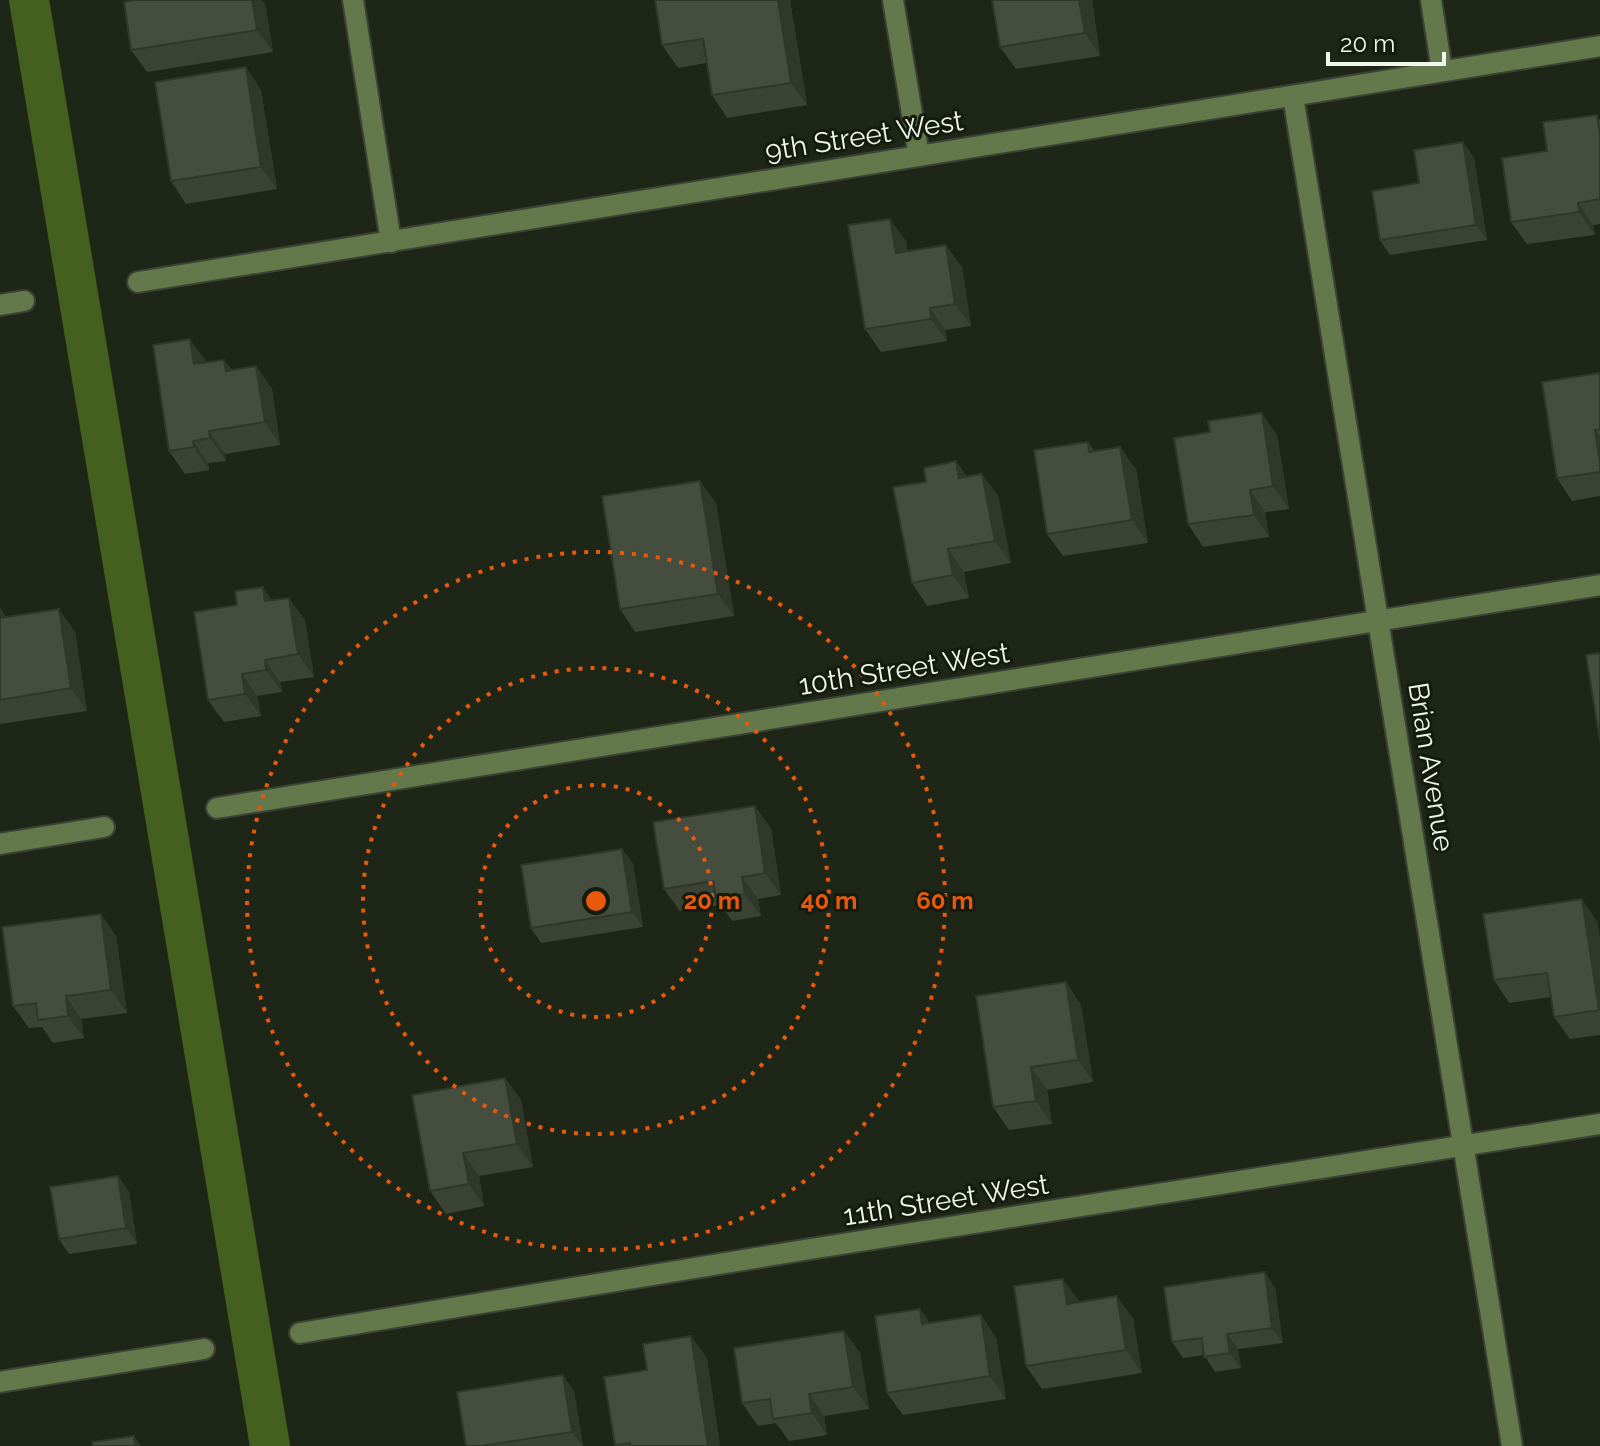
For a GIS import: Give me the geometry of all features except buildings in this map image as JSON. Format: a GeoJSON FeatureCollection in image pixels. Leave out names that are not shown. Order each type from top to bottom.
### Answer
{"type":"FeatureCollection","features":[{"type":"Feature","properties":{"kind":"street"},"geometry":{"type":"LineString","coordinates":[[353,0],[391,242]]}},
{"type":"Feature","properties":{"kind":"street"},"geometry":{"type":"LineString","coordinates":[[893,0],[919,156]]}},
{"type":"Feature","properties":{"kind":"street"},"geometry":{"type":"LineString","coordinates":[[1431,0],[1442,71]]}},
{"type":"Feature","properties":{"kind":"street","name":"9th Street West"},"geometry":{"type":"LineString","coordinates":[[138,282],[1600,46]]}},
{"type":"Feature","properties":{"kind":"street","name":"Brian Avenue"},"geometry":{"type":"LineString","coordinates":[[1293,96],[1512,1446]]}},
{"type":"Feature","properties":{"kind":"street"},"geometry":{"type":"LineString","coordinates":[[0,305],[24,301]]}},
{"type":"Feature","properties":{"kind":"street","name":"10th Street West"},"geometry":{"type":"LineString","coordinates":[[217,808],[1600,585]]}},
{"type":"Feature","properties":{"kind":"street"},"geometry":{"type":"LineString","coordinates":[[0,844],[104,827]]}},
{"type":"Feature","properties":{"kind":"street","name":"11th Street West"},"geometry":{"type":"LineString","coordinates":[[300,1333],[1600,1124]]}},
{"type":"Feature","properties":{"kind":"street"},"geometry":{"type":"LineString","coordinates":[[0,1382],[204,1349]]}},
{"type":"Feature","properties":{"kind":"waterway"},"geometry":{"type":"LineString","coordinates":[[29,0],[270,1446]]}}]}
